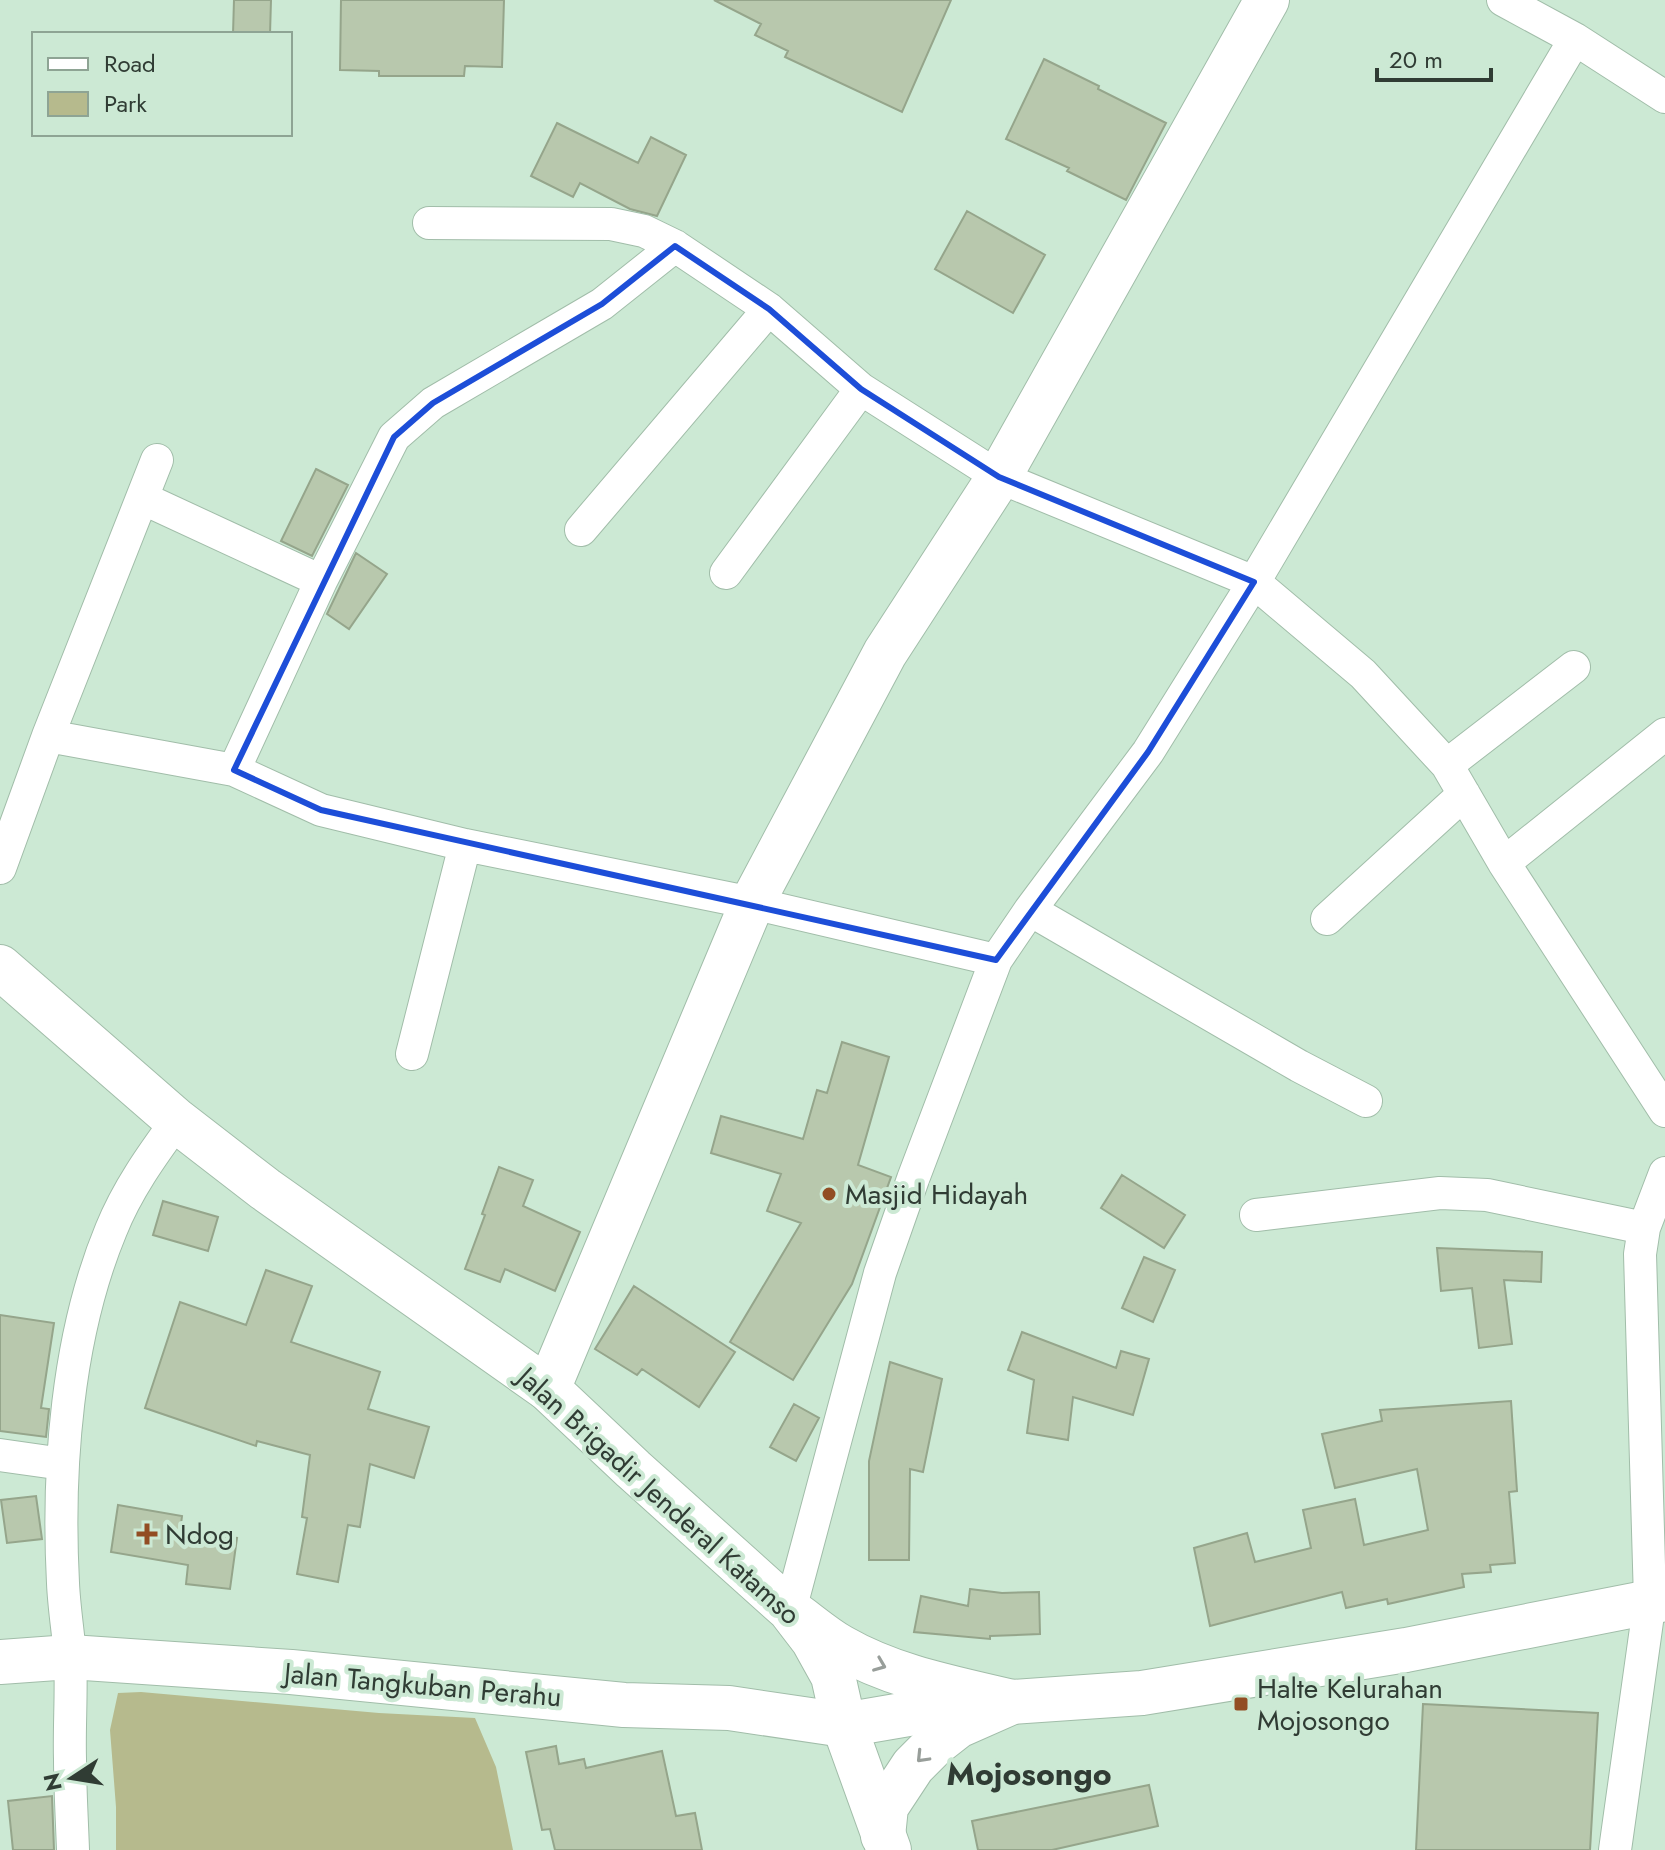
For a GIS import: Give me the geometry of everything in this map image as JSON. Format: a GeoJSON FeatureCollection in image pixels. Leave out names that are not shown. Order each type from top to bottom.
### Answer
{"type":"FeatureCollection","features":[{"type":"Feature","properties":{"kind":"main road"},"geometry":{"type":"LineString","coordinates":[[548,1389],[752,903],[885,653],[999,477],[1267,0]]}},
{"type":"Feature","properties":{"kind":"main road","name":"Jalan Brigadir Jenderal Katamso"},"geometry":{"type":"LineString","coordinates":[[0,967],[177,1121],[265,1189],[548,1389],[790,1610],[813,1640],[833,1676],[844,1725],[886,1843]]}},
{"type":"Feature","properties":{"kind":"main road"},"geometry":{"type":"LineString","coordinates":[[844,1725],[955,1706],[1142,1693],[1263,1675],[1406,1650],[1658,1599]]}},
{"type":"Feature","properties":{"kind":"main road"},"geometry":{"type":"LineString","coordinates":[[790,1610],[839,1646],[875,1664],[916,1679],[1012,1702]]}},
{"type":"Feature","properties":{"kind":"main road","name":"Jalan Tangkuban Perahu"},"geometry":{"type":"LineString","coordinates":[[0,1662],[70,1657],[291,1672],[624,1705],[729,1708],[844,1725]]}},
{"type":"Feature","properties":{"kind":"main road"},"geometry":{"type":"LineString","coordinates":[[886,1843],[886,1807],[913,1766],[958,1726],[1012,1702]]}},
{"type":"Feature","properties":{"kind":"street"},"geometry":{"type":"LineString","coordinates":[[1503,0],[1575,39],[1665,97]]}},
{"type":"Feature","properties":{"kind":"street"},"geometry":{"type":"LineString","coordinates":[[790,1610],[880,1273],[996,960],[1148,752],[1254,582],[1575,39]]}},
{"type":"Feature","properties":{"kind":"street"},"geometry":{"type":"LineString","coordinates":[[429,223],[611,224],[644,231],[675,246],[769,309],[861,389],[999,477],[1254,582],[1363,674],[1447,765],[1504,863],[1665,1111]]}},
{"type":"Feature","properties":{"kind":"street"},"geometry":{"type":"LineString","coordinates":[[234,770],[321,581],[394,437],[433,403],[602,304],[675,246]]}},
{"type":"Feature","properties":{"kind":"street"},"geometry":{"type":"LineString","coordinates":[[581,530],[769,309]]}},
{"type":"Feature","properties":{"kind":"street"},"geometry":{"type":"LineString","coordinates":[[726,573],[861,389]]}},
{"type":"Feature","properties":{"kind":"street"},"geometry":{"type":"LineString","coordinates":[[0,868],[48,736],[157,460]]}},
{"type":"Feature","properties":{"kind":"street"},"geometry":{"type":"LineString","coordinates":[[142,498],[321,581]]}},
{"type":"Feature","properties":{"kind":"street"},"geometry":{"type":"LineString","coordinates":[[1447,765],[1574,667]]}},
{"type":"Feature","properties":{"kind":"street"},"geometry":{"type":"LineString","coordinates":[[1504,863],[1665,734]]}},
{"type":"Feature","properties":{"kind":"street"},"geometry":{"type":"LineString","coordinates":[[48,736],[234,770],[321,810],[465,845],[752,903],[996,960]]}},
{"type":"Feature","properties":{"kind":"street"},"geometry":{"type":"LineString","coordinates":[[1327,919],[1464,794]]}},
{"type":"Feature","properties":{"kind":"street"},"geometry":{"type":"LineString","coordinates":[[412,1054],[465,845]]}},
{"type":"Feature","properties":{"kind":"street"},"geometry":{"type":"LineString","coordinates":[[1030,910],[1299,1066],[1366,1101]]}},
{"type":"Feature","properties":{"kind":"street"},"geometry":{"type":"LineString","coordinates":[[73,1850],[70,1657],[63,1584],[63,1464],[78,1346],[92,1280],[112,1227],[141,1171],[177,1121]]}},
{"type":"Feature","properties":{"kind":"street"},"geometry":{"type":"LineString","coordinates":[[1615,1850],[1658,1599],[1640,1254],[1644,1228],[1665,1173]]}},
{"type":"Feature","properties":{"kind":"street"},"geometry":{"type":"LineString","coordinates":[[1256,1215],[1440,1193],[1487,1195],[1644,1228]]}},
{"type":"Feature","properties":{"kind":"street"},"geometry":{"type":"LineString","coordinates":[[0,1455],[63,1464]]}},
{"type":"Feature","properties":{"kind":"highlighted area"},"geometry":{"type":"Polygon","coordinates":[[[675,246],[769,309],[861,389],[999,477],[1254,582],[1148,752],[996,960],[321,810],[234,770],[394,437],[433,403],[602,304],[675,246]]]}},
{"type":"Feature","properties":{"kind":"green space"},"geometry":{"type":"Polygon","coordinates":[[[141,1692],[379,1713],[475,1718],[496,1767],[513,1850],[116,1850],[110,1730],[118,1693],[141,1692]]]}},
{"type":"Feature","properties":{"kind":"building"},"geometry":{"type":"Polygon","coordinates":[[[234,0],[271,0],[270,32],[233,32],[234,0]]]}},
{"type":"Feature","properties":{"kind":"building"},"geometry":{"type":"Polygon","coordinates":[[[341,0],[504,0],[502,67],[465,66],[464,76],[379,76],[379,71],[340,70],[341,0]]]}},
{"type":"Feature","properties":{"kind":"building"},"geometry":{"type":"Polygon","coordinates":[[[714,0],[951,0],[902,112],[785,57],[788,51],[755,35],[761,24],[714,0]]]}},
{"type":"Feature","properties":{"kind":"building"},"geometry":{"type":"Polygon","coordinates":[[[1044,59],[1166,123],[1126,200],[1067,171],[1069,168],[1006,139],[1044,59]]]}},
{"type":"Feature","properties":{"kind":"building"},"geometry":{"type":"Polygon","coordinates":[[[557,123],[638,163],[651,137],[686,155],[657,216],[630,209],[580,183],[573,197],[531,176],[557,123]]]}},
{"type":"Feature","properties":{"kind":"building"},"geometry":{"type":"Polygon","coordinates":[[[967,211],[1045,255],[1013,313],[935,269],[967,211]]]}},
{"type":"Feature","properties":{"kind":"building"},"geometry":{"type":"Polygon","coordinates":[[[316,469],[348,485],[312,556],[281,541],[316,469]]]}},
{"type":"Feature","properties":{"kind":"building"},"geometry":{"type":"Polygon","coordinates":[[[356,553],[387,574],[349,629],[327,614],[356,553]]]}},
{"type":"Feature","properties":{"kind":"building"},"geometry":{"type":"Polygon","coordinates":[[[842,1042],[889,1057],[858,1165],[891,1177],[852,1284],[793,1380],[730,1342],[801,1223],[767,1211],[781,1174],[711,1153],[721,1116],[803,1139],[817,1090],[827,1093],[842,1042]]]}},
{"type":"Feature","properties":{"kind":"building"},"geometry":{"type":"Polygon","coordinates":[[[499,1167],[533,1180],[523,1206],[580,1232],[555,1291],[505,1269],[500,1282],[465,1269],[499,1167]]]}},
{"type":"Feature","properties":{"kind":"building"},"geometry":{"type":"Polygon","coordinates":[[[1122,1175],[1185,1215],[1164,1248],[1101,1208],[1122,1175]]]}},
{"type":"Feature","properties":{"kind":"building"},"geometry":{"type":"Polygon","coordinates":[[[163,1201],[218,1217],[208,1251],[153,1235],[163,1201]]]}},
{"type":"Feature","properties":{"kind":"building"},"geometry":{"type":"Polygon","coordinates":[[[1437,1248],[1542,1252],[1541,1282],[1504,1280],[1512,1344],[1479,1348],[1472,1288],[1441,1291],[1437,1248]]]}},
{"type":"Feature","properties":{"kind":"building"},"geometry":{"type":"Polygon","coordinates":[[[1144,1257],[1175,1270],[1153,1322],[1122,1308],[1144,1257]]]}},
{"type":"Feature","properties":{"kind":"building"},"geometry":{"type":"Polygon","coordinates":[[[266,1270],[312,1286],[291,1342],[380,1372],[368,1409],[429,1427],[414,1478],[370,1464],[360,1527],[348,1525],[338,1582],[297,1574],[307,1518],[302,1517],[310,1455],[257,1441],[256,1446],[145,1408],[180,1302],[246,1325],[266,1270]]]}},
{"type":"Feature","properties":{"kind":"building"},"geometry":{"type":"Polygon","coordinates":[[[634,1286],[735,1352],[699,1407],[642,1369],[637,1375],[595,1349],[634,1286]]]}},
{"type":"Feature","properties":{"kind":"building"},"geometry":{"type":"Polygon","coordinates":[[[0,1315],[54,1323],[41,1408],[49,1409],[46,1437],[0,1431],[0,1315]]]}},
{"type":"Feature","properties":{"kind":"building"},"geometry":{"type":"Polygon","coordinates":[[[1022,1332],[1116,1368],[1121,1351],[1149,1359],[1133,1415],[1073,1397],[1068,1440],[1027,1433],[1034,1380],[1008,1370],[1022,1332]]]}},
{"type":"Feature","properties":{"kind":"building"},"geometry":{"type":"Polygon","coordinates":[[[890,1362],[942,1379],[923,1472],[910,1469],[909,1560],[869,1560],[869,1461],[890,1362]]]}},
{"type":"Feature","properties":{"kind":"building"},"geometry":{"type":"Polygon","coordinates":[[[1511,1401],[1517,1491],[1509,1492],[1515,1563],[1490,1565],[1491,1572],[1462,1574],[1464,1587],[1388,1604],[1387,1599],[1346,1608],[1342,1592],[1210,1626],[1194,1548],[1247,1533],[1255,1562],[1311,1548],[1303,1510],[1355,1499],[1364,1545],[1428,1530],[1417,1469],[1335,1488],[1322,1434],[1382,1421],[1380,1410],[1511,1401]]]}},
{"type":"Feature","properties":{"kind":"building"},"geometry":{"type":"Polygon","coordinates":[[[794,1404],[819,1418],[796,1461],[770,1447],[794,1404]]]}},
{"type":"Feature","properties":{"kind":"building"},"geometry":{"type":"Polygon","coordinates":[[[36,1496],[42,1539],[7,1543],[1,1500],[36,1496]]]}},
{"type":"Feature","properties":{"kind":"building"},"geometry":{"type":"Polygon","coordinates":[[[118,1505],[182,1516],[180,1532],[237,1538],[230,1589],[186,1584],[188,1565],[111,1552],[118,1505]]]}},
{"type":"Feature","properties":{"kind":"building"},"geometry":{"type":"Polygon","coordinates":[[[970,1589],[1002,1593],[1039,1592],[1040,1634],[990,1636],[990,1639],[914,1632],[921,1596],[968,1606],[970,1589]]]}},
{"type":"Feature","properties":{"kind":"building"},"geometry":{"type":"Polygon","coordinates":[[[1423,1704],[1598,1713],[1590,1850],[1416,1850],[1423,1704]]]}},
{"type":"Feature","properties":{"kind":"building"},"geometry":{"type":"Polygon","coordinates":[[[556,1746],[559,1764],[584,1759],[586,1768],[662,1751],[676,1816],[695,1813],[702,1850],[555,1850],[550,1829],[542,1830],[526,1752],[556,1746]]]}},
{"type":"Feature","properties":{"kind":"building"},"geometry":{"type":"Polygon","coordinates":[[[1149,1785],[1158,1826],[1052,1850],[978,1850],[972,1821],[1149,1785]]]}},
{"type":"Feature","properties":{"kind":"building"},"geometry":{"type":"Polygon","coordinates":[[[52,1796],[54,1850],[13,1850],[8,1801],[52,1796]]]}},
{"type":"Feature","properties":{"kind":"place","name":"Masjid Hidayah"},"geometry":{"type":"Point","coordinates":[829,1194]}},
{"type":"Feature","properties":{"kind":"place","name":"Ndog"},"geometry":{"type":"Point","coordinates":[147,1534]}},
{"type":"Feature","properties":{"kind":"place","name":"Halte Kelurahan Mojosongo"},"geometry":{"type":"Point","coordinates":[1241,1704]}},
{"type":"Feature","properties":{"kind":"district","name":"Mojosongo"},"geometry":{"type":"Point","coordinates":[1029,1774]}}]}
